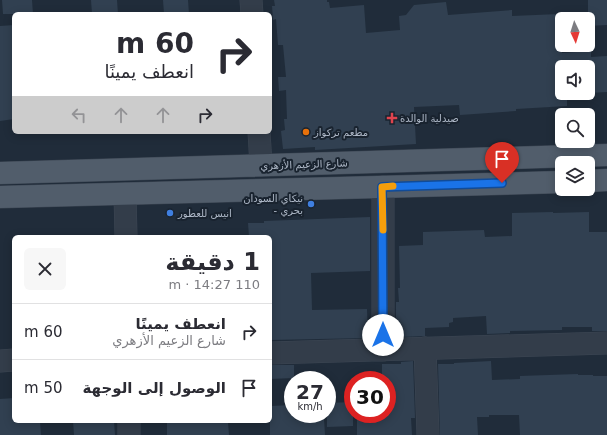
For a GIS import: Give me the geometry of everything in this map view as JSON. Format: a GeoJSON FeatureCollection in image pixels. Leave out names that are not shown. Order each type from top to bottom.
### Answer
{"type":"FeatureCollection","features":[{"type":"Feature","properties":{"kind":"main road","name":"شارع الزعيم الأزهري"},"geometry":{"type":"LineString","coordinates":[[0,173],[607,155]]}},
{"type":"Feature","properties":{"kind":"main road"},"geometry":{"type":"LineString","coordinates":[[595,181],[607,180]]}},
{"type":"Feature","properties":{"kind":"main road"},"geometry":{"type":"LineString","coordinates":[[0,197],[555,182]]}},
{"type":"Feature","properties":{"kind":"street"},"geometry":{"type":"LineString","coordinates":[[251,0],[252,12]]}},
{"type":"Feature","properties":{"kind":"street"},"geometry":{"type":"LineString","coordinates":[[259,134],[261,165]]}},
{"type":"Feature","properties":{"kind":"street"},"geometry":{"type":"LineString","coordinates":[[382,187],[384,350]]}},
{"type":"Feature","properties":{"kind":"street"},"geometry":{"type":"LineString","coordinates":[[125,194],[126,235]]}},
{"type":"Feature","properties":{"kind":"street"},"geometry":{"type":"LineString","coordinates":[[272,353],[607,343]]}},
{"type":"Feature","properties":{"kind":"street"},"geometry":{"type":"LineString","coordinates":[[425,348],[428,435]]}},
{"type":"Feature","properties":{"kind":"street"},"geometry":{"type":"LineString","coordinates":[[0,361],[12,360]]}},
{"type":"Feature","properties":{"kind":"street"},"geometry":{"type":"LineString","coordinates":[[129,423],[129,435]]}},
{"type":"Feature","properties":{"kind":"building"},"geometry":{"type":"Polygon","coordinates":[[[2,0],[32,0],[33,12],[12,12],[12,14],[3,14],[2,0]]]}},
{"type":"Feature","properties":{"kind":"building"},"geometry":{"type":"Polygon","coordinates":[[[91,0],[117,0],[118,12],[92,12],[91,0]]]}},
{"type":"Feature","properties":{"kind":"building"},"geometry":{"type":"Polygon","coordinates":[[[163,0],[188,0],[189,12],[164,12],[163,0]]]}},
{"type":"Feature","properties":{"kind":"building"},"geometry":{"type":"Polygon","coordinates":[[[274,0],[327,0],[330,8],[364,5],[366,33],[400,30],[399,16],[406,15],[414,5],[446,2],[448,15],[512,10],[512,16],[555,14],[555,52],[591,52],[591,57],[607,56],[607,92],[595,93],[595,60],[555,60],[555,100],[567,100],[567,106],[516,109],[516,111],[460,115],[459,105],[414,107],[416,144],[315,150],[315,147],[283,149],[281,131],[285,130],[284,119],[287,119],[286,90],[279,91],[278,77],[286,77],[283,45],[278,45],[276,19],[273,20],[272,6],[275,6],[274,0]]]}},
{"type":"Feature","properties":{"kind":"building"},"geometry":{"type":"Polygon","coordinates":[[[588,0],[607,0],[607,25],[595,26],[595,12],[588,12],[588,0]]]}},
{"type":"Feature","properties":{"kind":"building"},"geometry":{"type":"Polygon","coordinates":[[[12,25],[12,119],[0,121],[0,26],[12,25]]]}},
{"type":"Feature","properties":{"kind":"building"},"geometry":{"type":"Polygon","coordinates":[[[589,212],[589,232],[607,232],[607,331],[592,331],[592,327],[562,327],[562,330],[510,331],[510,333],[487,334],[486,316],[453,318],[453,322],[449,323],[449,327],[425,328],[425,336],[400,337],[400,332],[396,332],[396,302],[399,302],[398,288],[400,288],[399,246],[423,245],[423,232],[484,230],[485,237],[512,236],[512,213],[589,212]]]}},
{"type":"Feature","properties":{"kind":"building"},"geometry":{"type":"Polygon","coordinates":[[[370,217],[370,271],[311,273],[312,310],[367,309],[368,338],[272,340],[272,235],[249,235],[248,223],[264,223],[264,221],[370,217]]]}},
{"type":"Feature","properties":{"kind":"building"},"geometry":{"type":"Polygon","coordinates":[[[413,361],[415,418],[411,418],[412,435],[357,435],[357,423],[396,423],[396,371],[382,371],[382,364],[401,364],[401,362],[413,361]]]}},
{"type":"Feature","properties":{"kind":"building"},"geometry":{"type":"Polygon","coordinates":[[[491,361],[492,380],[520,379],[520,376],[578,374],[607,376],[607,435],[520,435],[519,415],[489,415],[489,417],[477,417],[478,435],[440,435],[438,364],[491,361]]]}},
{"type":"Feature","properties":{"kind":"building"},"geometry":{"type":"Polygon","coordinates":[[[272,365],[294,365],[294,371],[284,371],[284,378],[272,379],[272,365]]]}},
{"type":"Feature","properties":{"kind":"building"},"geometry":{"type":"Polygon","coordinates":[[[12,398],[12,423],[40,423],[41,435],[0,435],[0,399],[12,398]]]}},
{"type":"Feature","properties":{"kind":"building"},"geometry":{"type":"Polygon","coordinates":[[[344,402],[344,423],[353,423],[353,426],[327,427],[327,423],[336,423],[336,403],[344,402]]]}},
{"type":"Feature","properties":{"kind":"building"},"geometry":{"type":"Polygon","coordinates":[[[284,405],[284,423],[324,423],[325,435],[270,435],[270,423],[272,423],[272,406],[284,405]]]}},
{"type":"Feature","properties":{"kind":"building"},"geometry":{"type":"Polygon","coordinates":[[[73,423],[114,423],[115,435],[74,435],[73,423]]]}},
{"type":"Feature","properties":{"kind":"building"},"geometry":{"type":"Polygon","coordinates":[[[167,423],[228,423],[229,435],[167,435],[167,423]]]}},
{"type":"Feature","properties":{"kind":"slow traffic"},"geometry":{"type":"LineString","coordinates":[[383,230],[382,187],[393,186]]}},
{"type":"Feature","properties":{"kind":"place","name":"صيدلية الوالدة"},"geometry":{"type":"Point","coordinates":[392,118]}},
{"type":"Feature","properties":{"kind":"place","name":"مطعم تركواز"},"geometry":{"type":"Point","coordinates":[306,132]}},
{"type":"Feature","properties":{"kind":"place","name":"نيكاي السودان - بحري"},"geometry":{"type":"Point","coordinates":[311,204]}},
{"type":"Feature","properties":{"kind":"place","name":"انيس للعطور"},"geometry":{"type":"Point","coordinates":[170,213]}},
{"type":"Feature","properties":{"kind":"route"},"geometry":{"type":"LineString","coordinates":[[383,335],[382,187],[502,183]]}}]}
